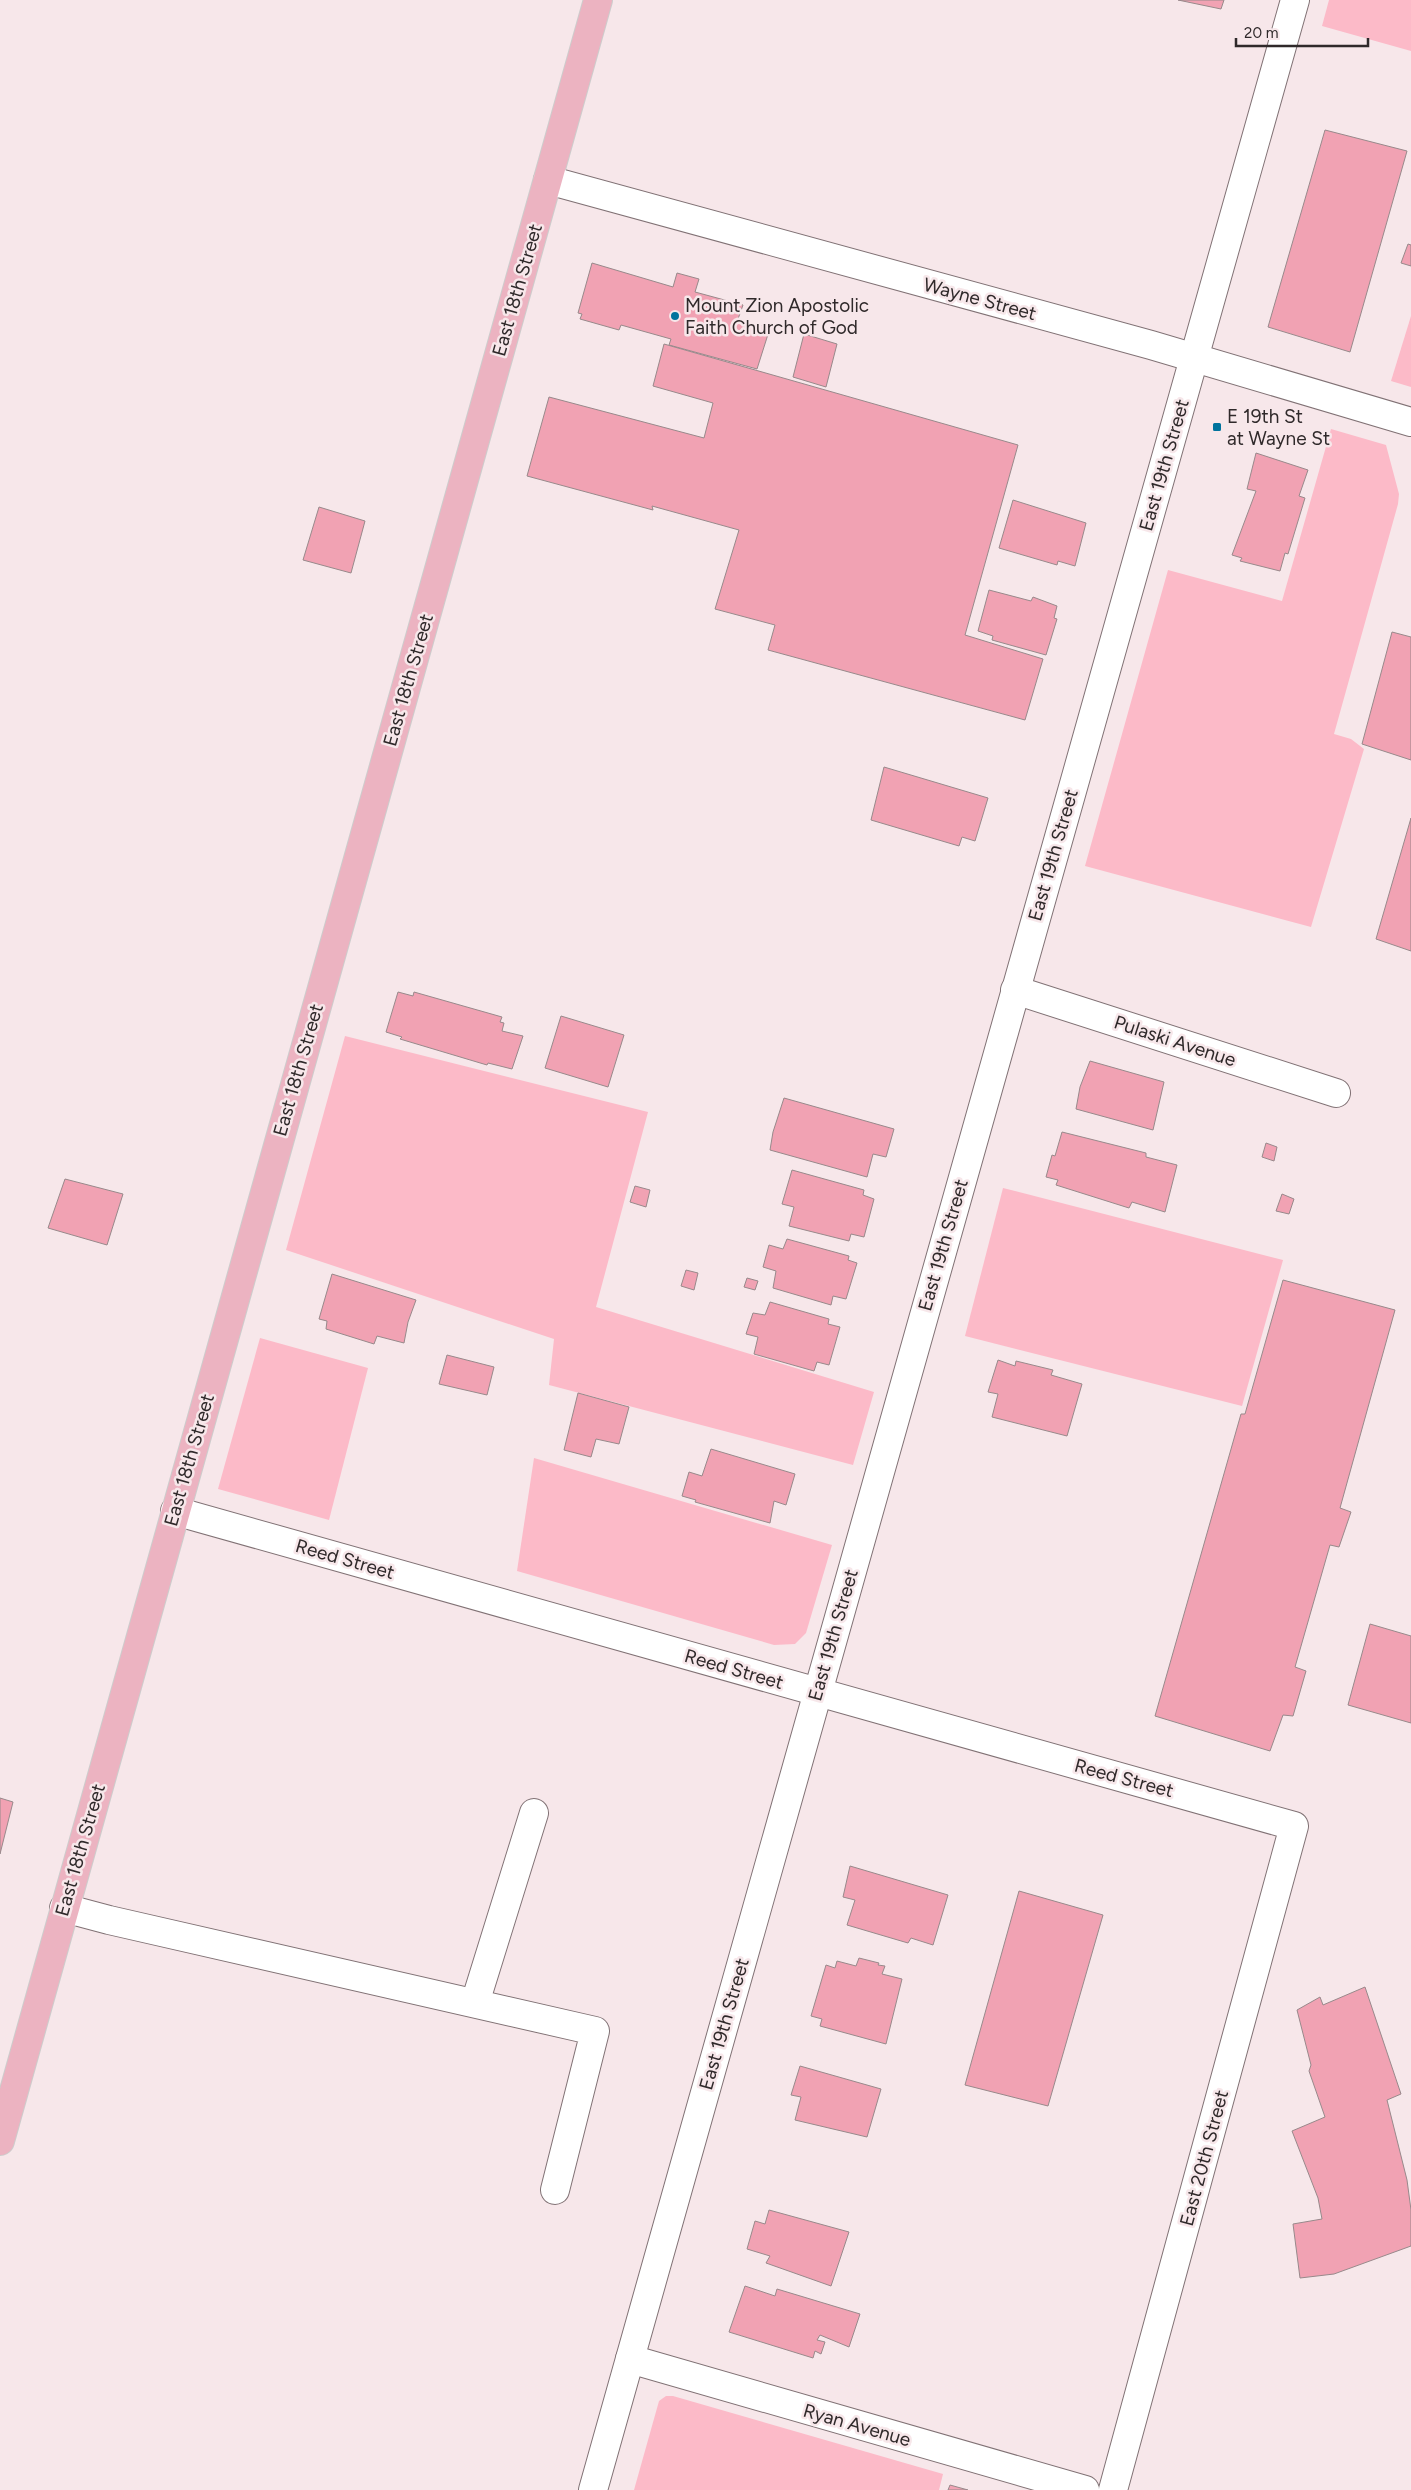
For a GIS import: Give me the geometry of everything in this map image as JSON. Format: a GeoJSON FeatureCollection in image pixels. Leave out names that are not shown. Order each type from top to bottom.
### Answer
{"type":"FeatureCollection","features":[{"type":"Feature","properties":{"kind":"main road","name":"East 18th Street"},"geometry":{"type":"LineString","coordinates":[[0,2140],[598,0]]}},
{"type":"Feature","properties":{"kind":"street","name":"East 19th Street"},"geometry":{"type":"LineString","coordinates":[[593,2490],[1295,0]]}},
{"type":"Feature","properties":{"kind":"street","name":"Wayne Street"},"geometry":{"type":"LineString","coordinates":[[548,180],[1194,359],[1411,422]]}},
{"type":"Feature","properties":{"kind":"street","name":"Pulaski Avenue"},"geometry":{"type":"LineString","coordinates":[[1015,990],[1336,1093]]}},
{"type":"Feature","properties":{"kind":"street","name":"Reed Street"},"geometry":{"type":"LineString","coordinates":[[175,1511],[1294,1826]]}},
{"type":"Feature","properties":{"kind":"street"},"geometry":{"type":"LineString","coordinates":[[475,2003],[534,1812]]}},
{"type":"Feature","properties":{"kind":"street","name":"East 20th Street"},"geometry":{"type":"LineString","coordinates":[[1113,2490],[1294,1826]]}},
{"type":"Feature","properties":{"kind":"street"},"geometry":{"type":"LineString","coordinates":[[64,1908],[595,2031],[555,2190]]}},
{"type":"Feature","properties":{"kind":"street","name":"Ryan Avenue"},"geometry":{"type":"LineString","coordinates":[[630,2359],[1085,2490]]}},
{"type":"Feature","properties":{"kind":"shaded area"},"geometry":{"type":"Polygon","coordinates":[[[1329,0],[1411,0],[1411,51],[1322,26],[1329,0]]]}},
{"type":"Feature","properties":{"kind":"shaded area"},"geometry":{"type":"Polygon","coordinates":[[[1411,316],[1411,387],[1391,381],[1411,316]]]}},
{"type":"Feature","properties":{"kind":"shaded area"},"geometry":{"type":"Polygon","coordinates":[[[1331,429],[1386,445],[1399,494],[1398,504],[1334,734],[1351,739],[1364,749],[1311,927],[1085,866],[1168,570],[1282,601],[1331,429]]]}},
{"type":"Feature","properties":{"kind":"shaded area"},"geometry":{"type":"Polygon","coordinates":[[[345,1036],[648,1112],[596,1307],[874,1392],[853,1465],[549,1385],[554,1339],[286,1250],[345,1036]]]}},
{"type":"Feature","properties":{"kind":"shaded area"},"geometry":{"type":"Polygon","coordinates":[[[1003,1188],[1283,1260],[1242,1406],[965,1336],[1003,1188]]]}},
{"type":"Feature","properties":{"kind":"shaded area"},"geometry":{"type":"Polygon","coordinates":[[[260,1338],[368,1368],[329,1520],[218,1489],[260,1338]]]}},
{"type":"Feature","properties":{"kind":"shaded area"},"geometry":{"type":"Polygon","coordinates":[[[534,1458],[832,1545],[806,1633],[795,1644],[774,1645],[517,1571],[534,1458]]]}},
{"type":"Feature","properties":{"kind":"shaded area"},"geometry":{"type":"Polygon","coordinates":[[[666,2396],[673,2396],[943,2474],[939,2490],[634,2490],[659,2401],[666,2396]]]}},
{"type":"Feature","properties":{"kind":"building"},"geometry":{"type":"Polygon","coordinates":[[[1178,0],[1224,0],[1221,9],[1178,0]]]}},
{"type":"Feature","properties":{"kind":"building"},"geometry":{"type":"Polygon","coordinates":[[[1325,130],[1407,151],[1350,352],[1268,327],[1325,130]]]}},
{"type":"Feature","properties":{"kind":"building"},"geometry":{"type":"Polygon","coordinates":[[[1408,244],[1411,245],[1411,266],[1401,263],[1408,244]]]}},
{"type":"Feature","properties":{"kind":"building"},"geometry":{"type":"Polygon","coordinates":[[[592,263],[673,287],[677,273],[699,279],[695,292],[743,305],[738,319],[770,328],[757,369],[669,345],[671,339],[621,325],[619,330],[580,319],[582,314],[578,313],[592,263]]]}},
{"type":"Feature","properties":{"kind":"building"},"geometry":{"type":"Polygon","coordinates":[[[804,334],[837,344],[826,387],[793,377],[804,334]]]}},
{"type":"Feature","properties":{"kind":"building"},"geometry":{"type":"Polygon","coordinates":[[[664,344],[1018,445],[965,635],[1043,659],[1025,720],[768,650],[775,625],[715,609],[739,530],[652,506],[653,510],[527,476],[549,397],[704,438],[713,403],[653,386],[664,344]]]}},
{"type":"Feature","properties":{"kind":"building"},"geometry":{"type":"Polygon","coordinates":[[[1256,453],[1308,470],[1299,496],[1305,498],[1288,554],[1285,553],[1280,571],[1240,561],[1242,558],[1232,555],[1256,491],[1247,489],[1256,453]]]}},
{"type":"Feature","properties":{"kind":"building"},"geometry":{"type":"Polygon","coordinates":[[[1013,500],[1086,523],[1075,566],[1058,561],[1057,565],[999,548],[1013,500]]]}},
{"type":"Feature","properties":{"kind":"building"},"geometry":{"type":"Polygon","coordinates":[[[319,507],[365,521],[351,573],[303,560],[319,507]]]}},
{"type":"Feature","properties":{"kind":"building"},"geometry":{"type":"Polygon","coordinates":[[[989,590],[1031,601],[1033,597],[1057,606],[1054,618],[1057,619],[1046,655],[992,640],[993,636],[978,631],[989,590]]]}},
{"type":"Feature","properties":{"kind":"building"},"geometry":{"type":"Polygon","coordinates":[[[1392,632],[1411,637],[1411,760],[1362,744],[1392,632]]]}},
{"type":"Feature","properties":{"kind":"building"},"geometry":{"type":"Polygon","coordinates":[[[884,767],[988,798],[975,841],[962,837],[959,846],[871,820],[884,767]]]}},
{"type":"Feature","properties":{"kind":"building"},"geometry":{"type":"Polygon","coordinates":[[[1411,818],[1411,951],[1376,939],[1411,818]]]}},
{"type":"Feature","properties":{"kind":"building"},"geometry":{"type":"Polygon","coordinates":[[[398,992],[413,996],[414,992],[502,1017],[500,1022],[504,1023],[502,1031],[523,1036],[512,1069],[488,1063],[487,1065],[400,1039],[402,1037],[386,1032],[398,992]]]}},
{"type":"Feature","properties":{"kind":"building"},"geometry":{"type":"Polygon","coordinates":[[[561,1016],[624,1035],[608,1087],[545,1068],[561,1016]]]}},
{"type":"Feature","properties":{"kind":"building"},"geometry":{"type":"Polygon","coordinates":[[[1090,1061],[1164,1082],[1153,1130],[1076,1109],[1080,1087],[1090,1061]]]}},
{"type":"Feature","properties":{"kind":"building"},"geometry":{"type":"Polygon","coordinates":[[[784,1098],[894,1129],[886,1157],[873,1154],[867,1177],[770,1150],[773,1132],[784,1098]]]}},
{"type":"Feature","properties":{"kind":"building"},"geometry":{"type":"Polygon","coordinates":[[[1062,1132],[1146,1153],[1146,1157],[1177,1165],[1165,1212],[1132,1202],[1129,1208],[1056,1185],[1058,1180],[1046,1177],[1052,1155],[1055,1156],[1062,1132]]]}},
{"type":"Feature","properties":{"kind":"building"},"geometry":{"type":"Polygon","coordinates":[[[1266,1143],[1277,1147],[1274,1161],[1262,1157],[1266,1143]]]}},
{"type":"Feature","properties":{"kind":"building"},"geometry":{"type":"Polygon","coordinates":[[[792,1170],[864,1190],[863,1195],[874,1199],[864,1237],[851,1234],[849,1241],[789,1226],[794,1207],[782,1204],[792,1170]]]}},
{"type":"Feature","properties":{"kind":"building"},"geometry":{"type":"Polygon","coordinates":[[[65,1179],[123,1194],[107,1245],[48,1228],[65,1179]]]}},
{"type":"Feature","properties":{"kind":"building"},"geometry":{"type":"Polygon","coordinates":[[[635,1186],[650,1190],[646,1207],[630,1202],[635,1186]]]}},
{"type":"Feature","properties":{"kind":"building"},"geometry":{"type":"Polygon","coordinates":[[[1282,1194],[1294,1199],[1289,1214],[1276,1211],[1282,1194]]]}},
{"type":"Feature","properties":{"kind":"building"},"geometry":{"type":"Polygon","coordinates":[[[787,1239],[849,1256],[848,1260],[857,1263],[846,1299],[833,1296],[831,1305],[773,1288],[776,1271],[763,1267],[769,1245],[783,1249],[787,1239]]]}},
{"type":"Feature","properties":{"kind":"building"},"geometry":{"type":"Polygon","coordinates":[[[686,1270],[698,1273],[694,1290],[681,1286],[686,1270]]]}},
{"type":"Feature","properties":{"kind":"building"},"geometry":{"type":"Polygon","coordinates":[[[332,1274],[416,1300],[408,1322],[404,1343],[377,1336],[374,1344],[326,1329],[327,1321],[319,1319],[332,1274]]]}},
{"type":"Feature","properties":{"kind":"building"},"geometry":{"type":"Polygon","coordinates":[[[747,1278],[758,1281],[755,1290],[744,1287],[747,1278]]]}},
{"type":"Feature","properties":{"kind":"building"},"geometry":{"type":"Polygon","coordinates":[[[1283,1280],[1395,1310],[1340,1508],[1351,1512],[1339,1547],[1330,1545],[1295,1667],[1306,1671],[1293,1716],[1283,1715],[1270,1751],[1155,1716],[1241,1414],[1245,1414],[1283,1280]]]}},
{"type":"Feature","properties":{"kind":"building"},"geometry":{"type":"Polygon","coordinates":[[[770,1302],[829,1319],[828,1324],[840,1327],[829,1365],[817,1362],[814,1371],[754,1354],[758,1337],[746,1334],[753,1313],[765,1315],[770,1302]]]}},
{"type":"Feature","properties":{"kind":"building"},"geometry":{"type":"Polygon","coordinates":[[[447,1355],[494,1367],[487,1395],[439,1384],[447,1355]]]}},
{"type":"Feature","properties":{"kind":"building"},"geometry":{"type":"Polygon","coordinates":[[[998,1360],[1015,1366],[1016,1361],[1053,1370],[1051,1375],[1082,1384],[1067,1436],[992,1417],[998,1394],[988,1392],[998,1360]]]}},
{"type":"Feature","properties":{"kind":"building"},"geometry":{"type":"Polygon","coordinates":[[[578,1393],[629,1407],[619,1444],[596,1439],[591,1457],[564,1450],[578,1393]]]}},
{"type":"Feature","properties":{"kind":"building"},"geometry":{"type":"Polygon","coordinates":[[[711,1449],[795,1474],[786,1505],[774,1501],[770,1523],[695,1502],[696,1500],[682,1496],[689,1472],[702,1476],[711,1449]]]}},
{"type":"Feature","properties":{"kind":"building"},"geometry":{"type":"Polygon","coordinates":[[[1370,1624],[1411,1636],[1411,1723],[1348,1705],[1370,1624]]]}},
{"type":"Feature","properties":{"kind":"building"},"geometry":{"type":"Polygon","coordinates":[[[0,1798],[13,1802],[0,1854],[0,1798]]]}},
{"type":"Feature","properties":{"kind":"building"},"geometry":{"type":"Polygon","coordinates":[[[850,1866],[948,1895],[933,1945],[911,1938],[908,1943],[847,1925],[855,1900],[843,1897],[850,1866]]]}},
{"type":"Feature","properties":{"kind":"building"},"geometry":{"type":"Polygon","coordinates":[[[1019,1891],[1103,1915],[1048,2106],[965,2085],[1019,1891]]]}},
{"type":"Feature","properties":{"kind":"building"},"geometry":{"type":"Polygon","coordinates":[[[859,1958],[885,1966],[882,1974],[902,1979],[886,2044],[820,2026],[822,2019],[811,2016],[826,1965],[835,1968],[837,1961],[856,1966],[859,1958]]]}},
{"type":"Feature","properties":{"kind":"building"},"geometry":{"type":"Polygon","coordinates":[[[1365,1987],[1401,2094],[1387,2100],[1407,2180],[1411,2210],[1411,2246],[1334,2274],[1300,2278],[1293,2224],[1322,2219],[1318,2198],[1292,2131],[1325,2117],[1309,2071],[1311,2065],[1297,2010],[1320,1997],[1323,2005],[1365,1987]]]}},
{"type":"Feature","properties":{"kind":"building"},"geometry":{"type":"Polygon","coordinates":[[[800,2066],[881,2089],[867,2137],[795,2120],[801,2097],[791,2095],[800,2066]]]}},
{"type":"Feature","properties":{"kind":"building"},"geometry":{"type":"Polygon","coordinates":[[[769,2210],[849,2232],[831,2286],[766,2263],[770,2256],[747,2249],[755,2221],[765,2224],[769,2210]]]}},
{"type":"Feature","properties":{"kind":"building"},"geometry":{"type":"Polygon","coordinates":[[[745,2286],[775,2296],[777,2289],[860,2314],[849,2347],[820,2335],[817,2340],[825,2342],[821,2354],[815,2351],[813,2358],[729,2332],[745,2286]]]}},
{"type":"Feature","properties":{"kind":"building"},"geometry":{"type":"Polygon","coordinates":[[[950,2485],[968,2490],[948,2490],[950,2485]]]}},
{"type":"Feature","properties":{"kind":"place","name":"Mount Zion Apostolic Faith Church of God"},"geometry":{"type":"Point","coordinates":[675,316]}},
{"type":"Feature","properties":{"kind":"place","name":"E 19th St at Wayne St"},"geometry":{"type":"Point","coordinates":[1217,427]}}]}
